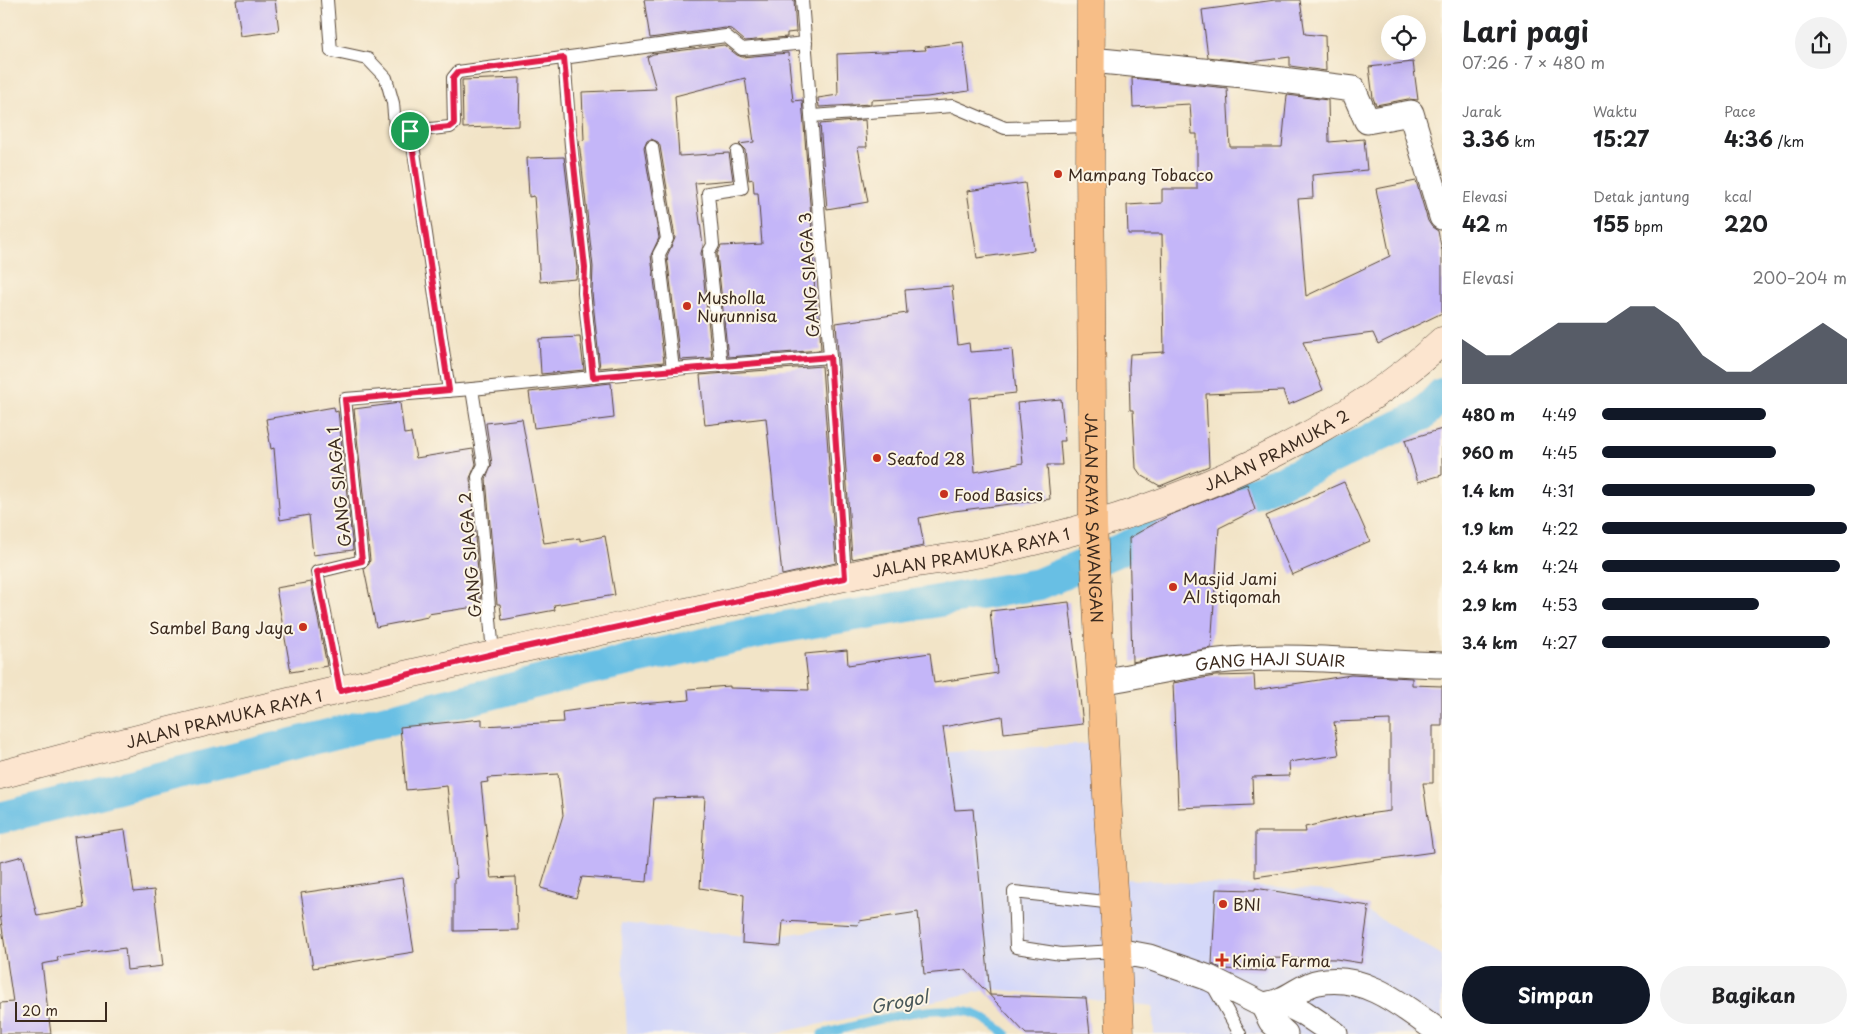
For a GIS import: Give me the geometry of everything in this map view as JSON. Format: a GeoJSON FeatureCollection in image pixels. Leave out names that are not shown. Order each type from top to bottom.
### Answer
{"type":"FeatureCollection","features":[{"type":"Feature","properties":{"kind":"highway","name":"JALAN RAYA SAWANGAN"},"geometry":{"type":"LineString","coordinates":[[1092,0],[1094,538],[1120,1034]]}},
{"type":"Feature","properties":{"kind":"main road","name":"JALAN PRAMUKA 2"},"geometry":{"type":"LineString","coordinates":[[1094,538],[1291,444],[1341,416],[1380,391],[1423,359],[1442,341]]}},
{"type":"Feature","properties":{"kind":"main road","name":"JALAN PRAMUKA RAYA 1"},"geometry":{"type":"LineString","coordinates":[[0,775],[107,746],[493,654],[880,569],[985,552],[1094,538]]}},
{"type":"Feature","properties":{"kind":"street"},"geometry":{"type":"LineString","coordinates":[[1091,60],[1353,88],[1368,121],[1411,113],[1442,217]]}},
{"type":"Feature","properties":{"kind":"street","name":"GANG HAJI SUAIR"},"geometry":{"type":"LineString","coordinates":[[1101,682],[1227,660],[1264,658],[1336,659],[1442,665]]}},
{"type":"Feature","properties":{"kind":"street"},"geometry":{"type":"LineString","coordinates":[[1117,951],[1149,957],[1209,978],[1274,1015],[1304,1013],[1335,1034]]}},
{"type":"Feature","properties":{"kind":"street"},"geometry":{"type":"LineString","coordinates":[[1274,1015],[1299,990],[1318,982],[1350,982],[1381,992],[1442,1034]]}},
{"type":"Feature","properties":{"kind":"lane"},"geometry":{"type":"LineString","coordinates":[[327,0],[331,50],[368,59],[386,78],[393,103],[395,126],[402,132],[450,127],[454,124],[453,78],[458,72],[726,36],[742,48],[806,43]]}},
{"type":"Feature","properties":{"kind":"lane","name":"GANG SIAGA 3"},"geometry":{"type":"LineString","coordinates":[[802,0],[845,578]]}},
{"type":"Feature","properties":{"kind":"lane"},"geometry":{"type":"LineString","coordinates":[[564,58],[585,268],[584,293],[593,377]]}},
{"type":"Feature","properties":{"kind":"lane"},"geometry":{"type":"LineString","coordinates":[[812,116],[953,106],[1005,128],[1091,126]]}},
{"type":"Feature","properties":{"kind":"lane"},"geometry":{"type":"LineString","coordinates":[[410,131],[449,390]]}},
{"type":"Feature","properties":{"kind":"lane"},"geometry":{"type":"LineString","coordinates":[[652,147],[667,239],[659,254],[673,369]]}},
{"type":"Feature","properties":{"kind":"lane"},"geometry":{"type":"LineString","coordinates":[[721,366],[709,252],[713,244],[708,193],[742,188],[737,152]]}},
{"type":"Feature","properties":{"kind":"lane"},"geometry":{"type":"LineString","coordinates":[[472,389],[673,369],[830,357]]}},
{"type":"Feature","properties":{"kind":"lane","name":"GANG SIAGA 1"},"geometry":{"type":"LineString","coordinates":[[340,691],[317,572],[362,561],[345,400],[472,389]]}},
{"type":"Feature","properties":{"kind":"lane","name":"GANG SIAGA 2"},"geometry":{"type":"LineString","coordinates":[[472,389],[484,465],[478,477],[493,654]]}},
{"type":"Feature","properties":{"kind":"lane"},"geometry":{"type":"LineString","coordinates":[[1114,903],[1014,892],[1016,947],[1060,954],[1117,951]]}},
{"type":"Feature","properties":{"kind":"lane"},"geometry":{"type":"LineString","coordinates":[[1209,978],[1240,1034]]}},
{"type":"Feature","properties":{"kind":"shaded area"},"geometry":{"type":"Polygon","coordinates":[[[1107,743],[1123,879],[1332,891],[1442,955],[1442,1034],[1154,1034],[1153,1006],[992,989],[772,1034],[627,1034],[621,923],[763,938],[893,919],[888,796],[934,753],[1107,743]]]}},
{"type":"Feature","properties":{"kind":"building"},"geometry":{"type":"Polygon","coordinates":[[[236,0],[275,0],[279,31],[241,36],[236,0]]]}},
{"type":"Feature","properties":{"kind":"building"},"geometry":{"type":"Polygon","coordinates":[[[644,0],[794,0],[796,32],[787,33],[787,37],[745,41],[731,29],[725,28],[650,38],[644,0]]]}},
{"type":"Feature","properties":{"kind":"building"},"geometry":{"type":"Polygon","coordinates":[[[1275,0],[1300,0],[1305,34],[1325,36],[1326,71],[1290,66],[1290,57],[1251,62],[1208,57],[1202,10],[1275,0]]]}},
{"type":"Feature","properties":{"kind":"building"},"geometry":{"type":"Polygon","coordinates":[[[963,42],[969,91],[927,97],[871,100],[871,104],[819,107],[818,98],[838,95],[837,54],[926,50],[925,47],[963,42]]]}},
{"type":"Feature","properties":{"kind":"building"},"geometry":{"type":"Polygon","coordinates":[[[724,45],[742,57],[788,53],[793,101],[802,100],[816,316],[819,316],[821,350],[728,357],[717,254],[721,246],[762,244],[758,193],[754,193],[753,179],[749,180],[745,150],[739,144],[754,142],[745,78],[675,96],[679,156],[729,153],[733,180],[695,183],[703,246],[701,253],[712,358],[680,360],[667,256],[675,238],[660,146],[658,142],[651,139],[647,141],[644,148],[659,238],[651,255],[664,362],[600,368],[592,293],[593,267],[579,141],[584,140],[582,92],[656,89],[647,57],[653,54],[724,45]]]}},
{"type":"Feature","properties":{"kind":"building"},"geometry":{"type":"Polygon","coordinates":[[[1413,62],[1418,100],[1408,99],[1376,105],[1373,98],[1369,67],[1413,62]]]}},
{"type":"Feature","properties":{"kind":"building"},"geometry":{"type":"Polygon","coordinates":[[[520,78],[519,126],[463,128],[462,80],[520,78]]]}},
{"type":"Feature","properties":{"kind":"building"},"geometry":{"type":"Polygon","coordinates":[[[1132,78],[1227,88],[1230,147],[1282,147],[1287,95],[1328,100],[1329,142],[1364,139],[1367,170],[1312,175],[1313,198],[1298,199],[1306,296],[1390,256],[1376,189],[1416,181],[1428,221],[1438,231],[1442,251],[1442,313],[1378,344],[1373,333],[1303,342],[1323,390],[1288,405],[1283,391],[1206,394],[1209,466],[1160,486],[1141,475],[1136,468],[1133,410],[1130,410],[1129,369],[1130,354],[1164,352],[1162,234],[1128,234],[1127,205],[1162,203],[1162,189],[1197,189],[1197,134],[1192,134],[1190,104],[1133,107],[1132,78]]]}},
{"type":"Feature","properties":{"kind":"building"},"geometry":{"type":"Polygon","coordinates":[[[865,120],[867,147],[858,147],[868,202],[827,209],[820,124],[865,120]]]}},
{"type":"Feature","properties":{"kind":"building"},"geometry":{"type":"Polygon","coordinates":[[[564,157],[577,268],[576,279],[540,282],[534,196],[529,197],[527,158],[564,157]]]}},
{"type":"Feature","properties":{"kind":"building"},"geometry":{"type":"Polygon","coordinates":[[[1025,183],[1034,250],[977,258],[967,191],[1025,183]]]}},
{"type":"Feature","properties":{"kind":"building"},"geometry":{"type":"Polygon","coordinates":[[[952,286],[958,345],[969,343],[970,352],[1012,349],[1016,393],[970,398],[975,472],[1023,463],[1017,403],[1061,399],[1065,441],[1060,441],[1062,465],[1047,465],[1050,499],[954,511],[919,518],[924,546],[852,559],[836,323],[907,313],[905,290],[952,286]]]}},
{"type":"Feature","properties":{"kind":"building"},"geometry":{"type":"Polygon","coordinates":[[[580,337],[584,370],[541,374],[539,339],[580,337]]]}},
{"type":"Feature","properties":{"kind":"building"},"geometry":{"type":"Polygon","coordinates":[[[822,366],[836,563],[782,575],[766,418],[705,425],[700,375],[822,366]]]}},
{"type":"Feature","properties":{"kind":"building"},"geometry":{"type":"Polygon","coordinates":[[[611,383],[614,418],[534,428],[529,392],[611,383]]]}},
{"type":"Feature","properties":{"kind":"building"},"geometry":{"type":"Polygon","coordinates":[[[400,403],[404,434],[411,433],[416,458],[473,449],[476,464],[470,478],[481,606],[428,614],[428,617],[376,627],[364,569],[370,560],[354,409],[400,403]]]}},
{"type":"Feature","properties":{"kind":"building"},"geometry":{"type":"Polygon","coordinates":[[[334,407],[335,412],[338,411],[353,550],[313,555],[309,515],[280,520],[274,448],[271,449],[266,419],[334,407]]]}},
{"type":"Feature","properties":{"kind":"building"},"geometry":{"type":"Polygon","coordinates":[[[522,419],[544,543],[580,538],[580,541],[605,536],[615,595],[554,605],[555,610],[502,620],[500,604],[497,604],[486,479],[492,464],[486,423],[522,419]]]}},
{"type":"Feature","properties":{"kind":"building"},"geometry":{"type":"Polygon","coordinates":[[[1442,429],[1442,475],[1418,482],[1405,440],[1442,429]]]}},
{"type":"Feature","properties":{"kind":"building"},"geometry":{"type":"Polygon","coordinates":[[[1344,482],[1370,541],[1292,575],[1266,516],[1344,482]]]}},
{"type":"Feature","properties":{"kind":"building","name":"Masjid Jami Al Istiqomah"},"geometry":{"type":"Polygon","coordinates":[[[1247,484],[1255,510],[1219,528],[1211,648],[1132,662],[1129,538],[1168,516],[1247,484]]]}},
{"type":"Feature","properties":{"kind":"building","name":"Sambel Bang Jaya"},"geometry":{"type":"Polygon","coordinates":[[[311,582],[327,666],[291,672],[276,588],[311,582]]]}},
{"type":"Feature","properties":{"kind":"building"},"geometry":{"type":"Polygon","coordinates":[[[1069,602],[1083,724],[1004,733],[1002,716],[943,727],[955,810],[973,809],[990,995],[1086,998],[1090,1034],[1026,1034],[966,970],[924,974],[918,912],[859,921],[858,925],[783,921],[781,946],[742,943],[744,895],[700,888],[705,797],[654,798],[647,882],[582,877],[576,898],[541,888],[563,815],[558,774],[487,778],[488,782],[481,783],[491,878],[516,877],[518,930],[454,931],[454,879],[457,878],[447,786],[406,790],[400,727],[482,719],[482,726],[563,722],[562,712],[604,706],[689,700],[688,689],[730,686],[730,688],[809,690],[805,654],[847,650],[848,665],[930,653],[934,683],[997,673],[990,611],[1069,602]]]}},
{"type":"Feature","properties":{"kind":"building"},"geometry":{"type":"Polygon","coordinates":[[[1254,675],[1255,690],[1351,675],[1412,678],[1412,685],[1442,686],[1442,726],[1433,726],[1433,783],[1423,783],[1433,852],[1255,877],[1255,832],[1306,832],[1305,827],[1352,816],[1390,811],[1390,720],[1334,722],[1339,755],[1289,762],[1290,776],[1252,777],[1253,805],[1178,808],[1173,683],[1215,676],[1254,675]]]}},
{"type":"Feature","properties":{"kind":"building"},"geometry":{"type":"Polygon","coordinates":[[[125,830],[134,892],[154,890],[163,966],[127,970],[125,948],[57,957],[58,961],[42,964],[51,1034],[0,1034],[0,1003],[13,1002],[0,914],[0,862],[23,856],[37,916],[84,908],[74,837],[125,830]]]}},
{"type":"Feature","properties":{"kind":"building"},"geometry":{"type":"Polygon","coordinates":[[[402,878],[414,952],[313,968],[301,893],[402,878]]]}},
{"type":"Feature","properties":{"kind":"building"},"geometry":{"type":"Polygon","coordinates":[[[1255,888],[1369,906],[1361,963],[1336,959],[1267,958],[1266,971],[1223,969],[1212,964],[1216,889],[1255,890],[1255,888]]]}},
{"type":"Feature","properties":{"kind":"waterway"},"geometry":{"type":"LineString","coordinates":[[0,818],[589,669],[772,629],[1039,584],[1298,474],[1422,415],[1442,394]]}},
{"type":"Feature","properties":{"kind":"waterway","name":"Grogol"},"geometry":{"type":"LineString","coordinates":[[822,1034],[892,1016],[945,1010],[968,1012],[980,1016],[1006,1034]]}},
{"type":"Feature","properties":{"kind":"place","name":"Mampang Tobacco"},"geometry":{"type":"Point","coordinates":[1058,174]}},
{"type":"Feature","properties":{"kind":"place","name":"Musholla Nurunnisa"},"geometry":{"type":"Point","coordinates":[687,306]}},
{"type":"Feature","properties":{"kind":"place","name":"Seafod 28"},"geometry":{"type":"Point","coordinates":[877,458]}},
{"type":"Feature","properties":{"kind":"place","name":"Food Basics"},"geometry":{"type":"Point","coordinates":[944,494]}},
{"type":"Feature","properties":{"kind":"place","name":"Masjid Jami Al Istiqomah"},"geometry":{"type":"Point","coordinates":[1173,587]}},
{"type":"Feature","properties":{"kind":"place","name":"Sambel Bang Jaya"},"geometry":{"type":"Point","coordinates":[303,627]}},
{"type":"Feature","properties":{"kind":"place","name":"BNI"},"geometry":{"type":"Point","coordinates":[1223,904]}},
{"type":"Feature","properties":{"kind":"place","name":"Kimia Farma"},"geometry":{"type":"Point","coordinates":[1222,960]}},
{"type":"Feature","properties":{"kind":"route"},"geometry":{"type":"LineString","coordinates":[[564,58],[585,268],[584,293],[593,377],[830,357],[845,578],[493,654],[340,691],[317,572],[362,561],[345,400],[449,390],[410,131],[450,127],[454,124],[453,78],[458,72],[564,58]]}}]}
